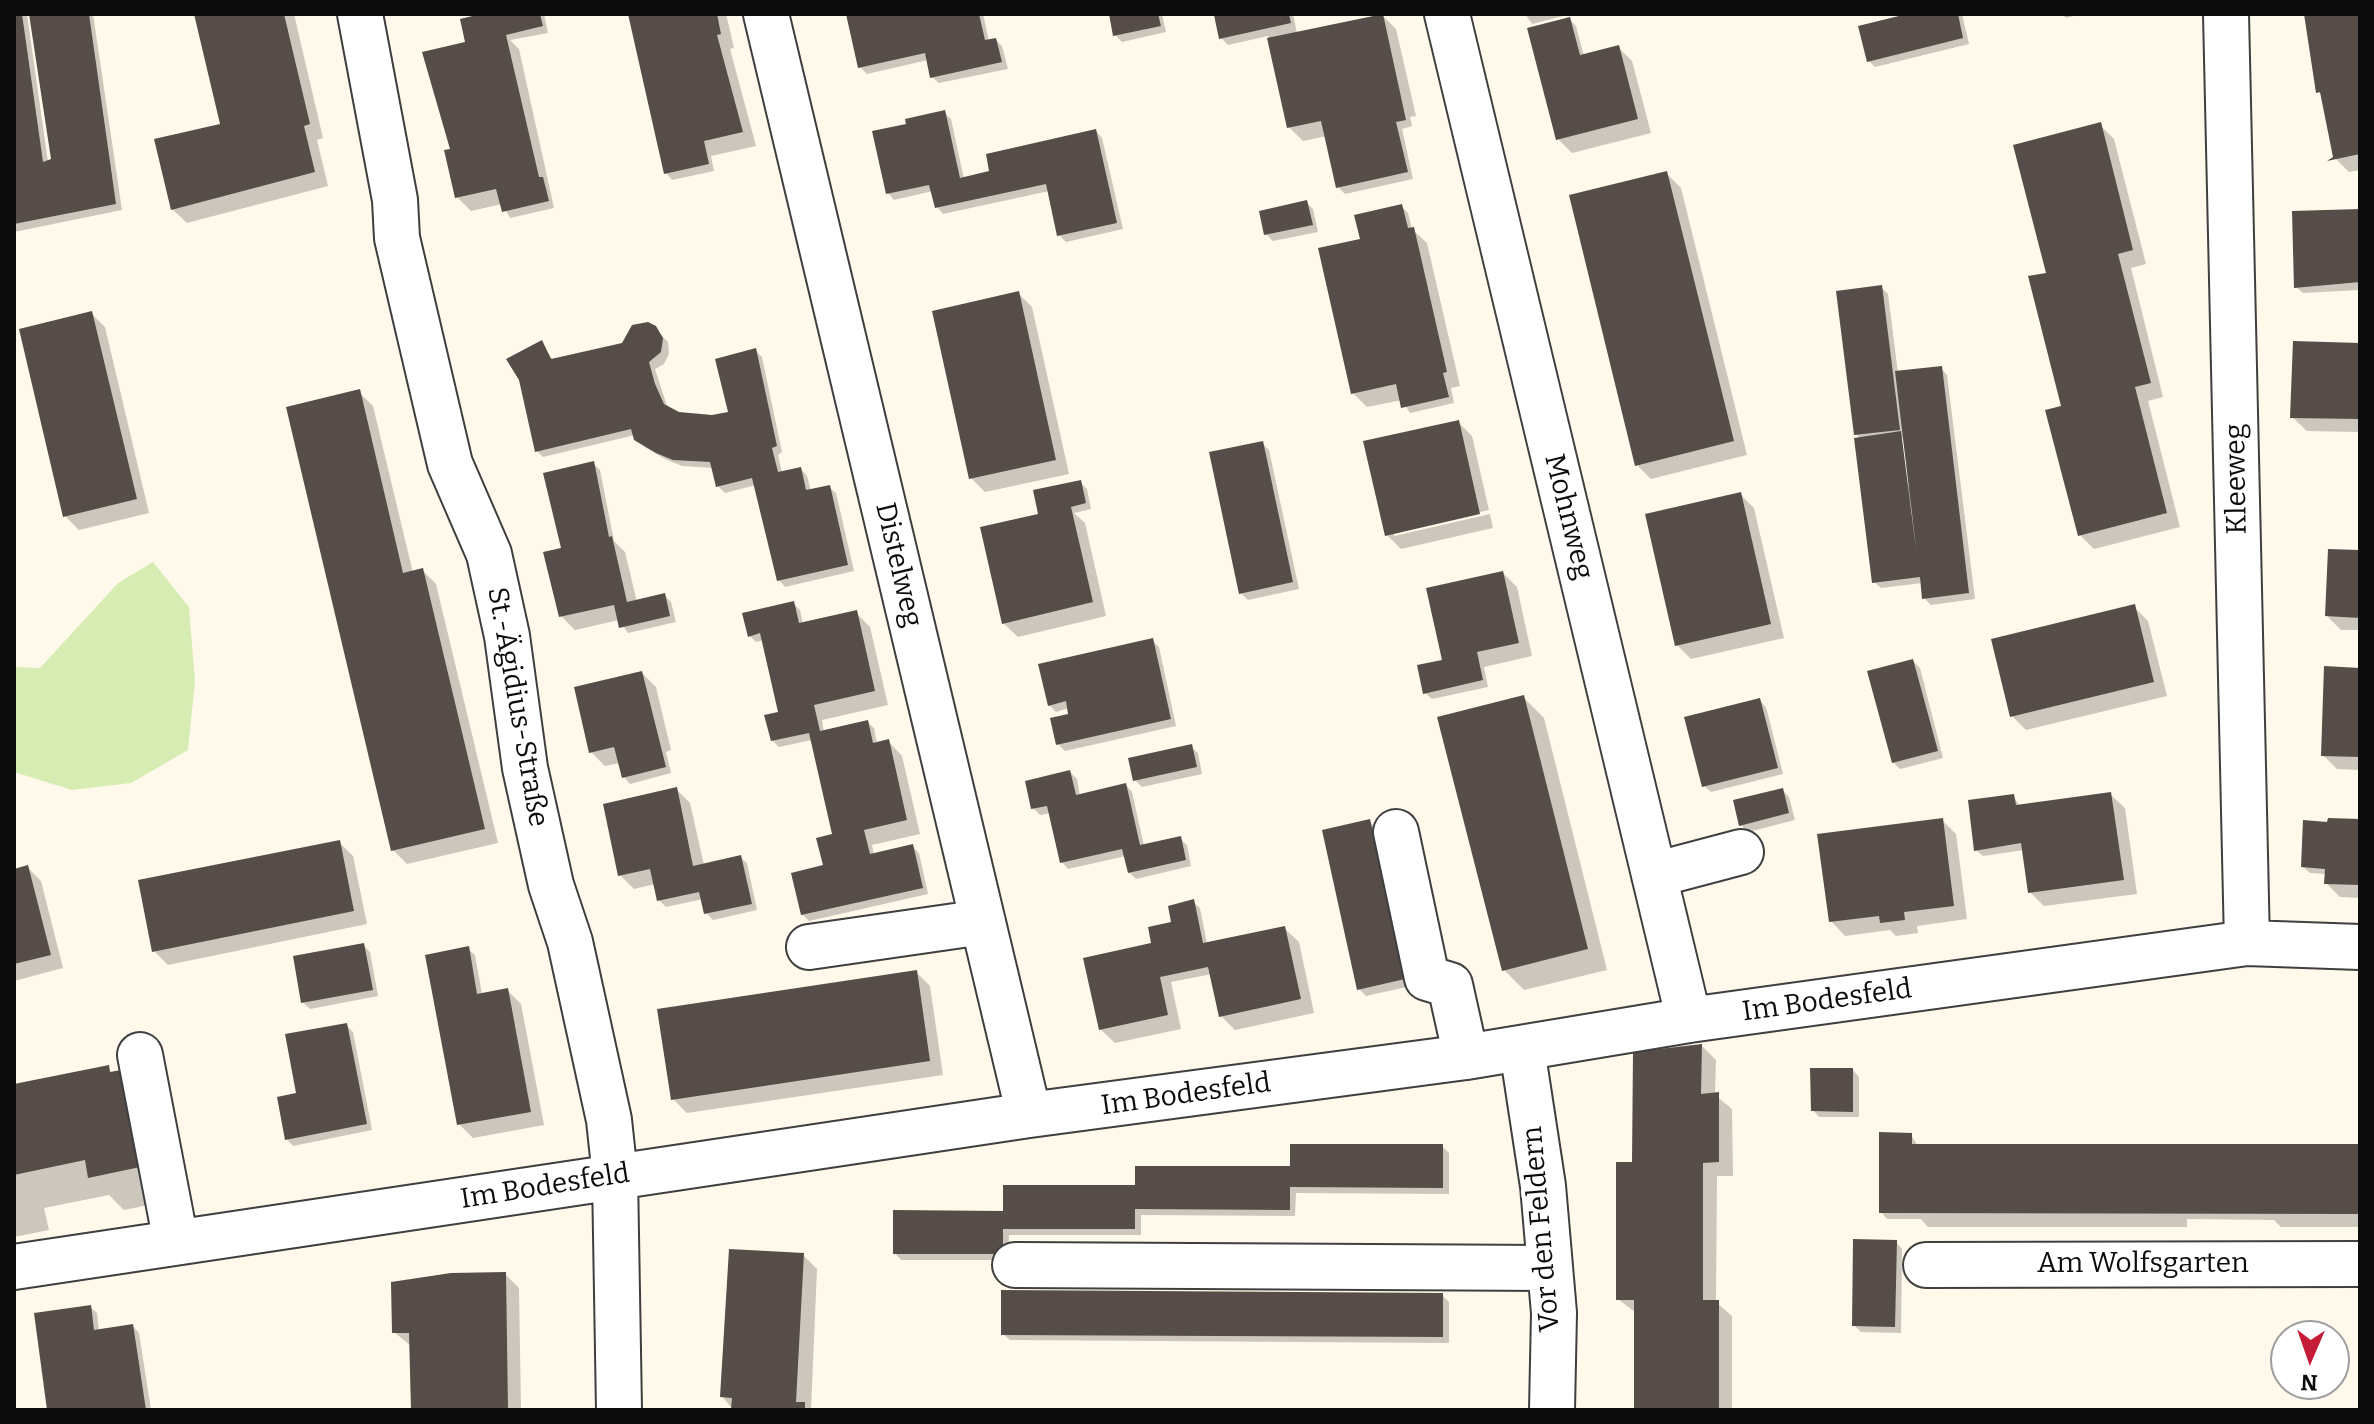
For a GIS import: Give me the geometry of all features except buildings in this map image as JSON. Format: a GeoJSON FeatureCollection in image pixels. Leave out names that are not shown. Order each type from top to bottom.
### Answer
{"type":"FeatureCollection","features":[{"type":"Feature","properties":{"kind":"street","name":"St.-Ägidius-Straße"},"geometry":{"type":"LineString","coordinates":[[360,14],[395,200],[397,238],[450,464],[489,554],[507,636],[525,768],[551,885],[578,977],[609,1120],[615,1176],[619,1410]]}},
{"type":"Feature","properties":{"kind":"street","name":"Distelweg"},"geometry":{"type":"LineString","coordinates":[[766,14],[1029,1115]]}},
{"type":"Feature","properties":{"kind":"street","name":"Mohnweg"},"geometry":{"type":"LineString","coordinates":[[1447,14],[1689,1020]]}},
{"type":"Feature","properties":{"kind":"street","name":"Kleeweg"},"geometry":{"type":"LineString","coordinates":[[2226,14],[2247,943]]}},
{"type":"Feature","properties":{"kind":"street"},"geometry":{"type":"LineString","coordinates":[[1396,832],[1427,978],[1450,985],[1466,1057]]}},
{"type":"Feature","properties":{"kind":"street"},"geometry":{"type":"LineString","coordinates":[[1654,875],[1741,852]]}},
{"type":"Feature","properties":{"kind":"street"},"geometry":{"type":"LineString","coordinates":[[809,947],[983,922]]}},
{"type":"Feature","properties":{"kind":"street","name":"Im Bodesfeld"},"geometry":{"type":"LineString","coordinates":[[14,1267],[1029,1115],[1466,1057],[1689,1020],[2247,943],[2360,947]]}},
{"type":"Feature","properties":{"kind":"street","name":"Vor den Feldern"},"geometry":{"type":"LineString","coordinates":[[1522,1049],[1543,1186],[1554,1313],[1552,1410]]}},
{"type":"Feature","properties":{"kind":"street"},"geometry":{"type":"LineString","coordinates":[[140,1055],[176,1242]]}},
{"type":"Feature","properties":{"kind":"street","name":"Am Wolfsgarten"},"geometry":{"type":"LineString","coordinates":[[1926,1265],[2360,1264]]}},
{"type":"Feature","properties":{"kind":"street"},"geometry":{"type":"LineString","coordinates":[[1015,1265],[1549,1268]]}},
{"type":"Feature","properties":{"kind":"green space"},"geometry":{"type":"Polygon","coordinates":[[[153,562],[189,607],[195,682],[188,750],[131,783],[72,790],[14,772],[14,667],[40,668],[118,583],[153,562]]]}}]}
